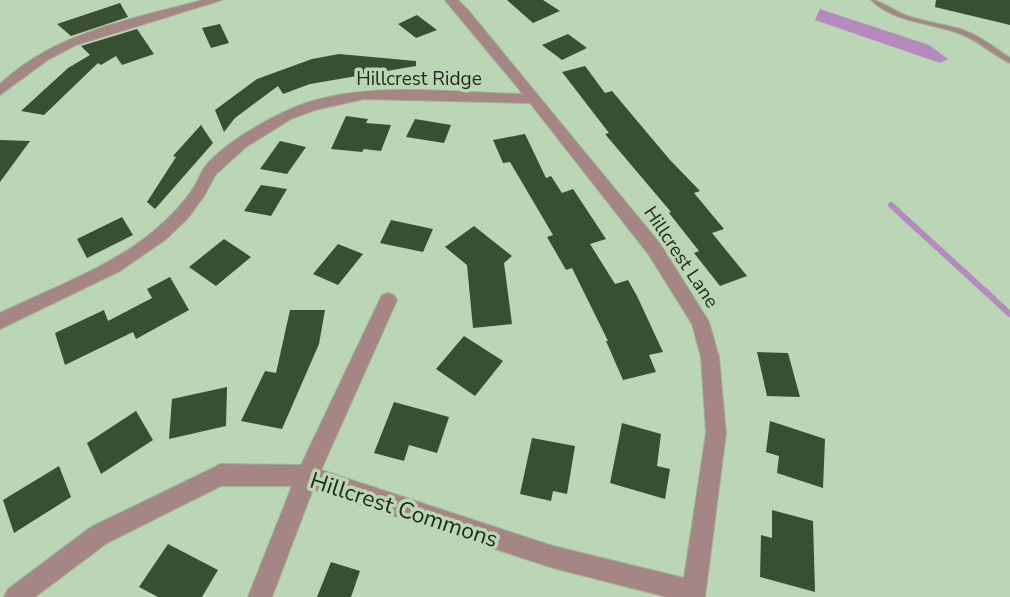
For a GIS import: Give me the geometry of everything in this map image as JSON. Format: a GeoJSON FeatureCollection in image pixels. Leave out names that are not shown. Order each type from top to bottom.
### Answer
{"type":"FeatureCollection","features":[{"type":"Feature","properties":{"kind":"street"},"geometry":{"type":"LineString","coordinates":[[0,92],[29,65],[51,52],[92,36],[216,0]]}},
{"type":"Feature","properties":{"kind":"street","name":"Hillcrest Lane"},"geometry":{"type":"LineString","coordinates":[[451,0],[655,250],[700,322],[710,357],[716,433],[694,594]]}},
{"type":"Feature","properties":{"kind":"street","name":"Hillcrest Ridge"},"geometry":{"type":"LineString","coordinates":[[0,321],[114,266],[159,236],[191,203],[210,171],[241,144],[286,116],[325,102],[364,95],[534,99]]}},
{"type":"Feature","properties":{"kind":"street"},"geometry":{"type":"LineString","coordinates":[[260,597],[307,476],[388,300]]}},
{"type":"Feature","properties":{"kind":"street","name":"Hillcrest Commons"},"geometry":{"type":"LineString","coordinates":[[16,597],[99,535],[220,475],[307,476],[553,557],[694,594]]}},
{"type":"Feature","properties":{"kind":"lane"},"geometry":{"type":"LineString","coordinates":[[874,0],[908,18],[966,33],[1010,61]]}},
{"type":"Feature","properties":{"kind":"shaded area"},"geometry":{"type":"Polygon","coordinates":[[[820,9],[929,45],[948,59],[940,63],[815,20],[820,9]]]}},
{"type":"Feature","properties":{"kind":"building"},"geometry":{"type":"Polygon","coordinates":[[[507,0],[543,0],[560,11],[533,23],[507,0]]]}},
{"type":"Feature","properties":{"kind":"building"},"geometry":{"type":"Polygon","coordinates":[[[936,0],[1010,0],[1010,25],[935,7],[936,0]]]}},
{"type":"Feature","properties":{"kind":"building"},"geometry":{"type":"Polygon","coordinates":[[[120,3],[128,17],[71,36],[57,24],[120,3]]]}},
{"type":"Feature","properties":{"kind":"building"},"geometry":{"type":"Polygon","coordinates":[[[417,15],[437,30],[416,38],[398,24],[417,15]]]}},
{"type":"Feature","properties":{"kind":"building"},"geometry":{"type":"Polygon","coordinates":[[[220,24],[229,43],[211,48],[202,28],[220,24]]]}},
{"type":"Feature","properties":{"kind":"building"},"geometry":{"type":"Polygon","coordinates":[[[137,29],[154,54],[122,65],[116,56],[101,65],[98,63],[44,115],[21,111],[68,68],[90,55],[81,46],[137,29]]]}},
{"type":"Feature","properties":{"kind":"building"},"geometry":{"type":"Polygon","coordinates":[[[568,34],[587,48],[562,60],[542,45],[568,34]]]}},
{"type":"Feature","properties":{"kind":"building"},"geometry":{"type":"Polygon","coordinates":[[[339,54],[416,61],[416,66],[310,84],[283,94],[278,86],[235,118],[224,132],[215,110],[257,79],[312,59],[339,54]]]}},
{"type":"Feature","properties":{"kind":"building"},"geometry":{"type":"Polygon","coordinates":[[[585,66],[605,93],[612,91],[700,191],[694,193],[724,229],[712,233],[747,276],[720,286],[694,253],[699,251],[669,213],[671,212],[605,134],[609,133],[562,72],[585,66]]]}},
{"type":"Feature","properties":{"kind":"building"},"geometry":{"type":"Polygon","coordinates":[[[346,116],[368,119],[366,123],[391,125],[381,151],[331,149],[346,116]]]}},
{"type":"Feature","properties":{"kind":"building"},"geometry":{"type":"Polygon","coordinates":[[[415,119],[451,125],[444,143],[406,137],[415,119]]]}},
{"type":"Feature","properties":{"kind":"building"},"geometry":{"type":"Polygon","coordinates":[[[201,125],[213,143],[155,209],[147,202],[176,157],[173,156],[201,125]]]}},
{"type":"Feature","properties":{"kind":"building"},"geometry":{"type":"Polygon","coordinates":[[[525,134],[546,178],[551,176],[562,193],[573,189],[606,239],[590,244],[615,284],[628,280],[637,296],[663,352],[649,355],[656,372],[623,380],[608,341],[572,268],[566,270],[547,237],[553,235],[510,162],[503,163],[493,140],[525,134]]]}},
{"type":"Feature","properties":{"kind":"building"},"geometry":{"type":"Polygon","coordinates":[[[0,140],[30,141],[0,182],[0,140]]]}},
{"type":"Feature","properties":{"kind":"building"},"geometry":{"type":"Polygon","coordinates":[[[280,141],[306,147],[287,174],[260,169],[280,141]]]}},
{"type":"Feature","properties":{"kind":"building"},"geometry":{"type":"Polygon","coordinates":[[[261,185],[287,189],[271,216],[244,211],[261,185]]]}},
{"type":"Feature","properties":{"kind":"building"},"geometry":{"type":"Polygon","coordinates":[[[122,217],[133,235],[87,258],[77,239],[122,217]]]}},
{"type":"Feature","properties":{"kind":"building"},"geometry":{"type":"Polygon","coordinates":[[[391,220],[433,229],[423,252],[380,243],[391,220]]]}},
{"type":"Feature","properties":{"kind":"building"},"geometry":{"type":"Polygon","coordinates":[[[474,226],[512,256],[504,263],[512,324],[473,328],[467,265],[445,247],[474,226]]]}},
{"type":"Feature","properties":{"kind":"building"},"geometry":{"type":"Polygon","coordinates":[[[224,239],[251,257],[216,286],[189,267],[224,239]]]}},
{"type":"Feature","properties":{"kind":"building"},"geometry":{"type":"Polygon","coordinates":[[[338,244],[363,254],[338,285],[313,274],[338,244]]]}},
{"type":"Feature","properties":{"kind":"building"},"geometry":{"type":"Polygon","coordinates":[[[170,277],[189,310],[136,339],[133,332],[65,365],[55,333],[104,310],[108,321],[152,298],[147,289],[170,277]]]}},
{"type":"Feature","properties":{"kind":"building"},"geometry":{"type":"Polygon","coordinates":[[[290,310],[325,310],[319,344],[282,429],[241,421],[265,371],[276,373],[290,310]]]}},
{"type":"Feature","properties":{"kind":"building"},"geometry":{"type":"Polygon","coordinates":[[[464,336],[503,361],[475,396],[436,369],[464,336]]]}},
{"type":"Feature","properties":{"kind":"building"},"geometry":{"type":"Polygon","coordinates":[[[757,352],[788,353],[800,397],[767,396],[757,352]]]}},
{"type":"Feature","properties":{"kind":"building"},"geometry":{"type":"Polygon","coordinates":[[[227,387],[226,426],[169,439],[172,399],[227,387]]]}},
{"type":"Feature","properties":{"kind":"building"},"geometry":{"type":"Polygon","coordinates":[[[394,402],[449,417],[437,453],[409,445],[404,461],[374,453],[394,402]]]}},
{"type":"Feature","properties":{"kind":"building"},"geometry":{"type":"Polygon","coordinates":[[[136,411],[153,440],[101,474],[87,443],[136,411]]]}},
{"type":"Feature","properties":{"kind":"building"},"geometry":{"type":"Polygon","coordinates":[[[770,421],[825,439],[823,488],[777,473],[779,456],[766,452],[770,421]]]}},
{"type":"Feature","properties":{"kind":"building"},"geometry":{"type":"Polygon","coordinates":[[[622,423],[661,434],[657,466],[670,469],[665,499],[610,483],[622,423]]]}},
{"type":"Feature","properties":{"kind":"building"},"geometry":{"type":"Polygon","coordinates":[[[532,438],[575,446],[567,494],[553,491],[551,501],[520,494],[532,438]]]}},
{"type":"Feature","properties":{"kind":"building"},"geometry":{"type":"Polygon","coordinates":[[[59,466],[71,497],[14,533],[3,500],[59,466]]]}},
{"type":"Feature","properties":{"kind":"building"},"geometry":{"type":"Polygon","coordinates":[[[772,510],[813,521],[815,592],[760,577],[761,535],[772,538],[772,510]]]}},
{"type":"Feature","properties":{"kind":"building"},"geometry":{"type":"Polygon","coordinates":[[[168,544],[218,570],[202,597],[158,597],[139,587],[168,544]]]}},
{"type":"Feature","properties":{"kind":"building"},"geometry":{"type":"Polygon","coordinates":[[[331,562],[360,571],[351,597],[317,597],[331,562]]]}},
{"type":"Feature","properties":{"kind":"waterway"},"geometry":{"type":"LineString","coordinates":[[891,205],[1010,314]]}}]}
